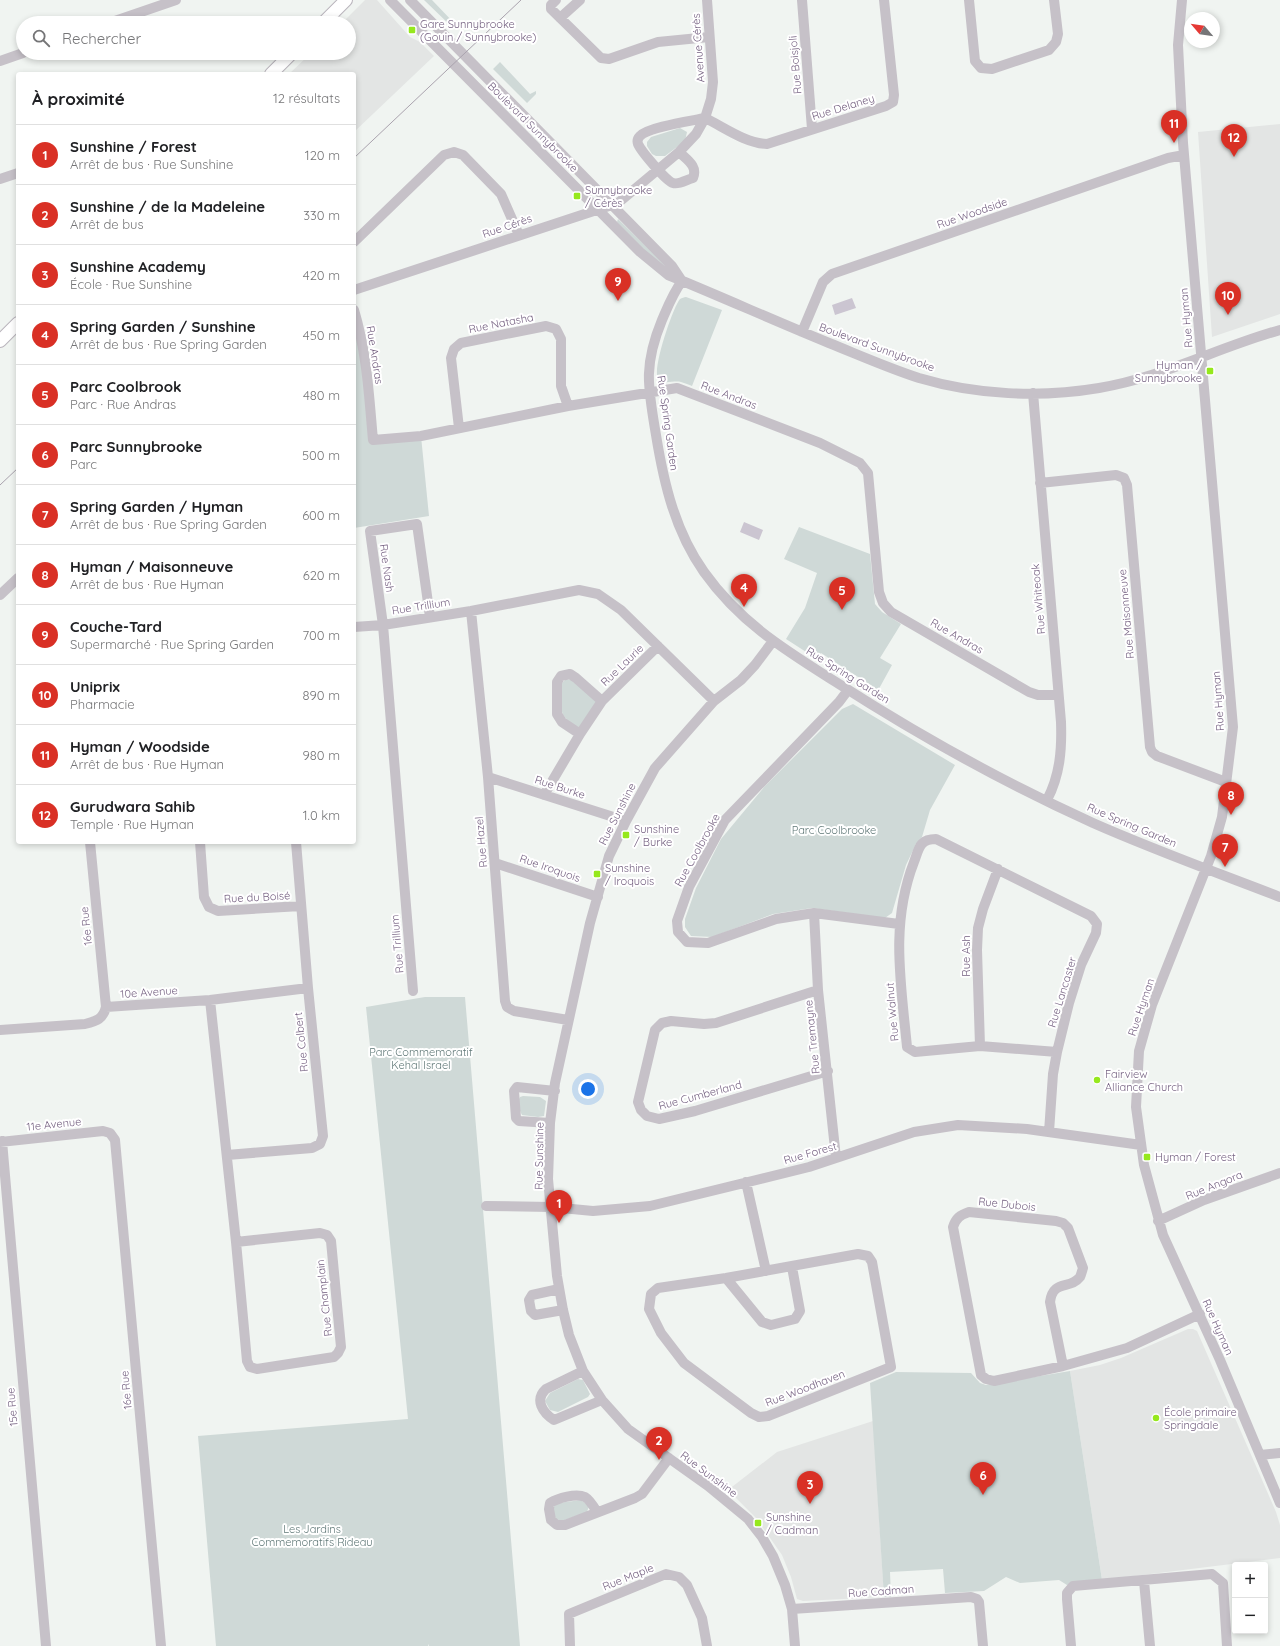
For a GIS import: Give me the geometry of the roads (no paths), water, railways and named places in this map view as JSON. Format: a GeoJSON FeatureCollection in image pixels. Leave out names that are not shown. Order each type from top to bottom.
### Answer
{"type":"FeatureCollection","features":[{"type":"Feature","properties":{"kind":"main road"},"geometry":{"type":"LineString","coordinates":[[330,16],[346,0]]}},
{"type":"Feature","properties":{"kind":"main road"},"geometry":{"type":"LineString","coordinates":[[273,72],[285,60]]}},
{"type":"Feature","properties":{"kind":"main road"},"geometry":{"type":"LineString","coordinates":[[0,341],[16,325]]}},
{"type":"Feature","properties":{"kind":"street"},"geometry":{"type":"LineString","coordinates":[[129,16],[176,0]]}},
{"type":"Feature","properties":{"kind":"street","name":"Boulevard Sunnybrooke"},"geometry":{"type":"LineString","coordinates":[[390,0],[598,209],[654,264],[668,275],[882,364],[921,378],[980,390],[1033,394],[1075,392],[1114,385],[1151,375],[1201,356],[1280,330]]}},
{"type":"Feature","properties":{"kind":"street","name":"Boulevard Sunnybrooke"},"geometry":{"type":"LineString","coordinates":[[410,0],[672,266],[682,281]]}},
{"type":"Feature","properties":{"kind":"street"},"geometry":{"type":"LineString","coordinates":[[556,0],[551,6],[551,9],[601,58],[609,59],[658,42],[709,37]]}},
{"type":"Feature","properties":{"kind":"street"},"geometry":{"type":"LineString","coordinates":[[560,18],[580,0]]}},
{"type":"Feature","properties":{"kind":"street","name":"Avenue Cérès"},"geometry":{"type":"LineString","coordinates":[[705,118],[711,99],[713,82],[707,0]]}},
{"type":"Feature","properties":{"kind":"street","name":"Rue Boisjoli"},"geometry":{"type":"LineString","coordinates":[[802,0],[812,129]]}},
{"type":"Feature","properties":{"kind":"street","name":"Rue Delaney"},"geometry":{"type":"LineString","coordinates":[[705,118],[758,144],[767,144],[886,106],[893,102],[894,95],[884,0]]}},
{"type":"Feature","properties":{"kind":"street"},"geometry":{"type":"LineString","coordinates":[[969,0],[975,61],[981,68],[992,69],[1049,50],[1056,42],[1058,34],[1054,0]]}},
{"type":"Feature","properties":{"kind":"street","name":"Rue Hyman"},"geometry":{"type":"LineString","coordinates":[[1182,0],[1178,45],[1184,155],[1233,727],[1222,817],[1206,868],[1152,1005],[1139,1051],[1136,1107],[1144,1165],[1158,1221],[1200,1314],[1280,1503]]}},
{"type":"Feature","properties":{"kind":"street"},"geometry":{"type":"LineString","coordinates":[[0,61],[16,55]]}},
{"type":"Feature","properties":{"kind":"street"},"geometry":{"type":"LineString","coordinates":[[679,152],[693,165],[695,172],[693,178],[678,184],[671,182],[649,160],[638,144],[638,138],[641,135],[658,128],[705,118]]}},
{"type":"Feature","properties":{"kind":"street","name":"Rue Cérès"},"geometry":{"type":"LineString","coordinates":[[356,289],[621,201],[679,152],[696,134],[705,118]]}},
{"type":"Feature","properties":{"kind":"street"},"geometry":{"type":"LineString","coordinates":[[356,240],[444,155],[454,152],[463,155],[501,194],[519,235]]}},
{"type":"Feature","properties":{"kind":"street","name":"Rue Woodside"},"geometry":{"type":"LineString","coordinates":[[802,332],[823,282],[832,274],[1168,158],[1184,155]]}},
{"type":"Feature","properties":{"kind":"street"},"geometry":{"type":"LineString","coordinates":[[0,179],[16,174]]}},
{"type":"Feature","properties":{"kind":"street","name":"Rue Spring Garden"},"geometry":{"type":"LineString","coordinates":[[682,281],[673,293],[652,347],[648,369],[650,392],[665,481],[674,514],[687,543],[704,572],[726,600],[742,616],[773,641],[848,690],[948,749],[1047,800],[1106,828],[1280,897]]}},
{"type":"Feature","properties":{"kind":"street","name":"Rue Andras"},"geometry":{"type":"LineString","coordinates":[[356,316],[362,336],[365,355],[373,440],[420,436],[568,406],[673,388],[686,391],[820,443],[860,463],[868,473],[879,592],[882,603],[891,612],[1029,692],[1038,695],[1058,695]]}},
{"type":"Feature","properties":{"kind":"street","name":"Rue Natasha"},"geometry":{"type":"LineString","coordinates":[[459,428],[451,358],[454,349],[461,343],[546,326],[556,330],[561,339],[561,386],[568,406]]}},
{"type":"Feature","properties":{"kind":"street","name":"Rue Whiteoak"},"geometry":{"type":"LineString","coordinates":[[1033,394],[1061,722],[1061,753],[1055,782],[1047,800]]}},
{"type":"Feature","properties":{"kind":"street","name":"Rue Maisonneuve"},"geometry":{"type":"LineString","coordinates":[[1040,483],[1116,475],[1124,478],[1127,485],[1150,747],[1152,752],[1157,756],[1226,782]]}},
{"type":"Feature","properties":{"kind":"street","name":"Rue Nash"},"geometry":{"type":"LineString","coordinates":[[383,625],[370,531],[417,524],[430,617]]}},
{"type":"Feature","properties":{"kind":"street"},"geometry":{"type":"LineString","coordinates":[[0,595],[16,580]]}},
{"type":"Feature","properties":{"kind":"street","name":"Rue Trillium"},"geometry":{"type":"LineString","coordinates":[[413,991],[383,625],[471,611],[580,590],[598,594],[610,601],[714,701]]}},
{"type":"Feature","properties":{"kind":"street","name":"Rue Hazel"},"geometry":{"type":"LineString","coordinates":[[471,611],[488,776],[504,1001],[507,1007],[514,1011],[568,1020]]}},
{"type":"Feature","properties":{"kind":"street"},"geometry":{"type":"LineString","coordinates":[[356,627],[383,625]]}},
{"type":"Feature","properties":{"kind":"street","name":"Rue Sunshine"},"geometry":{"type":"LineString","coordinates":[[773,641],[741,680],[714,701],[655,768],[609,856],[590,923],[568,1020],[550,1124],[548,1179],[562,1310],[569,1335],[583,1371],[602,1400],[628,1429],[708,1486],[748,1520],[762,1537],[773,1556],[785,1585],[792,1608],[795,1646]]}},
{"type":"Feature","properties":{"kind":"street","name":"Rue Laurie"},"geometry":{"type":"LineString","coordinates":[[544,795],[580,734],[602,701],[658,646]]}},
{"type":"Feature","properties":{"kind":"street","name":"Rue Laurie"},"geometry":{"type":"LineString","coordinates":[[580,734],[562,722],[557,714],[556,682],[561,676],[570,674],[602,701]]}},
{"type":"Feature","properties":{"kind":"street","name":"Rue Coolbrooke"},"geometry":{"type":"LineString","coordinates":[[848,690],[839,702],[724,820],[688,887],[677,921],[678,932],[687,942],[708,943],[776,919],[814,913],[899,924]]}},
{"type":"Feature","properties":{"kind":"street","name":"Rue Burke"},"geometry":{"type":"LineString","coordinates":[[488,776],[626,821]]}},
{"type":"Feature","properties":{"kind":"street","name":"Rue Walnut"},"geometry":{"type":"LineString","coordinates":[[936,839],[928,839],[921,844],[906,882],[899,924],[898,954],[907,1047],[915,1052],[980,1046],[1057,1052]]}},
{"type":"Feature","properties":{"kind":"street","name":"Rue Lancaster"},"geometry":{"type":"LineString","coordinates":[[936,839],[1091,916],[1097,924],[1096,933],[1081,965],[1069,1003],[1057,1052],[1053,1074],[1049,1132]]}},
{"type":"Feature","properties":{"kind":"street","name":"16e Rue"},"geometry":{"type":"LineString","coordinates":[[90,844],[106,1007]]}},
{"type":"Feature","properties":{"kind":"street","name":"Rue du Boisé"},"geometry":{"type":"LineString","coordinates":[[200,844],[204,897],[209,907],[218,911],[302,906]]}},
{"type":"Feature","properties":{"kind":"street","name":"Rue Colbert"},"geometry":{"type":"LineString","coordinates":[[227,1155],[312,1148],[320,1144],[323,1136],[308,988],[296,844]]}},
{"type":"Feature","properties":{"kind":"street","name":"Rue Iroquois"},"geometry":{"type":"LineString","coordinates":[[494,863],[598,897]]}},
{"type":"Feature","properties":{"kind":"street","name":"Rue Ash"},"geometry":{"type":"LineString","coordinates":[[980,1046],[976,950],[978,928],[983,909],[998,869]]}},
{"type":"Feature","properties":{"kind":"street","name":"Rue Tremayne"},"geometry":{"type":"LineString","coordinates":[[814,913],[818,990],[828,1071],[836,1158]]}},
{"type":"Feature","properties":{"kind":"street","name":"10e Avenue"},"geometry":{"type":"LineString","coordinates":[[0,1030],[85,1024],[98,1021],[104,1014],[106,1007],[210,1000],[308,988]]}},
{"type":"Feature","properties":{"kind":"street","name":"Rue Cumberland"},"geometry":{"type":"LineString","coordinates":[[818,990],[716,1022],[704,1024],[671,1021],[662,1023],[655,1030],[638,1102],[641,1110],[647,1116],[659,1119],[695,1111],[828,1071]]}},
{"type":"Feature","properties":{"kind":"street","name":"Rue Champlain"},"geometry":{"type":"LineString","coordinates":[[210,1000],[247,1361],[250,1366],[257,1369],[334,1357],[341,1347],[331,1241],[327,1235],[320,1234],[236,1242]]}},
{"type":"Feature","properties":{"kind":"street"},"geometry":{"type":"LineString","coordinates":[[550,1124],[520,1121],[516,1118],[514,1091],[517,1087],[555,1091]]}},
{"type":"Feature","properties":{"kind":"street","name":"Rue Forest"},"geometry":{"type":"LineString","coordinates":[[486,1206],[551,1207],[593,1211],[650,1206],[809,1167],[914,1132],[958,1125],[1027,1128],[1141,1145]]}},
{"type":"Feature","properties":{"kind":"street","name":"11e Avenue"},"geometry":{"type":"LineString","coordinates":[[1,1141],[103,1131],[110,1134]]}},
{"type":"Feature","properties":{"kind":"street","name":"16e Rue"},"geometry":{"type":"LineString","coordinates":[[110,1134],[115,1140],[162,1646]]}},
{"type":"Feature","properties":{"kind":"street","name":"15e Rue"},"geometry":{"type":"LineString","coordinates":[[1,1141],[46,1646]]}},
{"type":"Feature","properties":{"kind":"street","name":"Rue Angora"},"geometry":{"type":"LineString","coordinates":[[1158,1221],[1204,1200],[1280,1173]]}},
{"type":"Feature","properties":{"kind":"street"},"geometry":{"type":"LineString","coordinates":[[746,1182],[766,1271]]}},
{"type":"Feature","properties":{"kind":"street","name":"Rue Dubois"},"geometry":{"type":"LineString","coordinates":[[1063,1366],[1050,1302],[1051,1294],[1056,1287],[1075,1281],[1080,1276],[1083,1268],[1068,1228],[1063,1223],[1056,1221],[969,1212],[961,1215],[956,1220],[953,1227],[981,1375],[986,1379],[994,1381],[1063,1366],[1127,1348],[1200,1314]]}},
{"type":"Feature","properties":{"kind":"street","name":"Rue Woodhaven"},"geometry":{"type":"LineString","coordinates":[[858,1254],[868,1256],[872,1262],[891,1367],[768,1416],[759,1417],[751,1413],[684,1363],[661,1333],[649,1309],[650,1294],[658,1288],[766,1271],[858,1254]]}},
{"type":"Feature","properties":{"kind":"street"},"geometry":{"type":"LineString","coordinates":[[726,1278],[762,1322],[771,1325],[795,1319],[800,1311],[792,1267]]}},
{"type":"Feature","properties":{"kind":"street"},"geometry":{"type":"LineString","coordinates":[[559,1289],[532,1295],[529,1300],[531,1311],[535,1315],[562,1310]]}},
{"type":"Feature","properties":{"kind":"street"},"geometry":{"type":"LineString","coordinates":[[583,1371],[546,1389],[542,1393],[540,1398],[543,1411],[554,1420],[602,1400]]}},
{"type":"Feature","properties":{"kind":"street"},"geometry":{"type":"LineString","coordinates":[[1260,1455],[1280,1453]]}},
{"type":"Feature","properties":{"kind":"street"},"geometry":{"type":"LineString","coordinates":[[597,1512],[642,1494],[669,1458]]}},
{"type":"Feature","properties":{"kind":"street","name":"Rue Maple"},"geometry":{"type":"LineString","coordinates":[[570,1646],[569,1614],[666,1574],[679,1578],[687,1585],[702,1618],[707,1646]]}},
{"type":"Feature","properties":{"kind":"street"},"geometry":{"type":"LineString","coordinates":[[1071,1646],[1067,1592],[1073,1586],[1212,1574],[1223,1583],[1227,1646]]}},
{"type":"Feature","properties":{"kind":"street"},"geometry":{"type":"LineString","coordinates":[[1144,1581],[1150,1646]]}},
{"type":"Feature","properties":{"kind":"street","name":"Rue Cadman"},"geometry":{"type":"LineString","coordinates":[[792,1608],[970,1597],[977,1599],[979,1602],[983,1646]]}},
{"type":"Feature","properties":{"kind":"tram line"},"geometry":{"type":"LineString","coordinates":[[356,156],[521,0]]}},
{"type":"Feature","properties":{"kind":"tram line"},"geometry":{"type":"LineString","coordinates":[[0,485],[16,470]]}},
{"type":"Feature","properties":{"kind":"place","name":"Gare Sunnybrooke (Gouin / Sunnybrooke)"},"geometry":{"type":"Point","coordinates":[412,30]}},
{"type":"Feature","properties":{"kind":"place","name":"Hyman / Woodside"},"geometry":{"type":"Point","coordinates":[1174,143]}},
{"type":"Feature","properties":{"kind":"place","name":"Gurudwara Sahib"},"geometry":{"type":"Point","coordinates":[1234,157]}},
{"type":"Feature","properties":{"kind":"place","name":"Sunnybrooke / Cérès"},"geometry":{"type":"Point","coordinates":[577,196]}},
{"type":"Feature","properties":{"kind":"place","name":"Couche-Tard"},"geometry":{"type":"Point","coordinates":[618,301]}},
{"type":"Feature","properties":{"kind":"place","name":"Uniprix"},"geometry":{"type":"Point","coordinates":[1228,315]}},
{"type":"Feature","properties":{"kind":"place","name":"Hyman / Sunnybrooke"},"geometry":{"type":"Point","coordinates":[1210,371]}},
{"type":"Feature","properties":{"kind":"place","name":"Spring Garden / Sunshine"},"geometry":{"type":"Point","coordinates":[744,607]}},
{"type":"Feature","properties":{"kind":"place","name":"Parc Coolbrook"},"geometry":{"type":"Point","coordinates":[842,610]}},
{"type":"Feature","properties":{"kind":"place","name":"Hyman / Maisonneuve"},"geometry":{"type":"Point","coordinates":[1231,815]}},
{"type":"Feature","properties":{"kind":"place","name":"Sunshine / Burke"},"geometry":{"type":"Point","coordinates":[626,835]}},
{"type":"Feature","properties":{"kind":"place","name":"Spring Garden / Hyman"},"geometry":{"type":"Point","coordinates":[1225,867]}},
{"type":"Feature","properties":{"kind":"place","name":"Sunshine / Iroquois"},"geometry":{"type":"Point","coordinates":[597,874]}},
{"type":"Feature","properties":{"kind":"place","name":"Fairview Alliance Church"},"geometry":{"type":"Point","coordinates":[1097,1080]}},
{"type":"Feature","properties":{"kind":"place","name":"Hyman / Forest"},"geometry":{"type":"Point","coordinates":[1147,1157]}},
{"type":"Feature","properties":{"kind":"place","name":"Sunshine / Forest"},"geometry":{"type":"Point","coordinates":[559,1223]}},
{"type":"Feature","properties":{"kind":"place","name":"École primaire Springdale"},"geometry":{"type":"Point","coordinates":[1156,1418]}},
{"type":"Feature","properties":{"kind":"place","name":"Sunshine / de la Madeleine"},"geometry":{"type":"Point","coordinates":[659,1460]}},
{"type":"Feature","properties":{"kind":"place","name":"Parc Sunnybrooke"},"geometry":{"type":"Point","coordinates":[983,1495]}},
{"type":"Feature","properties":{"kind":"place","name":"Sunshine Academy"},"geometry":{"type":"Point","coordinates":[810,1504]}},
{"type":"Feature","properties":{"kind":"place","name":"Sunshine / Cadman"},"geometry":{"type":"Point","coordinates":[758,1523]}},
{"type":"Feature","properties":{"kind":"park label","name":"Parc Coolbrooke"},"geometry":{"type":"Point","coordinates":[834,830]}},
{"type":"Feature","properties":{"kind":"park label","name":"Parc Commemoratif Kehal Israel"},"geometry":{"type":"Point","coordinates":[421,1058]}},
{"type":"Feature","properties":{"kind":"park label","name":"Les Jardins Commemoratifs Rideau"},"geometry":{"type":"Point","coordinates":[312,1535]}}]}
